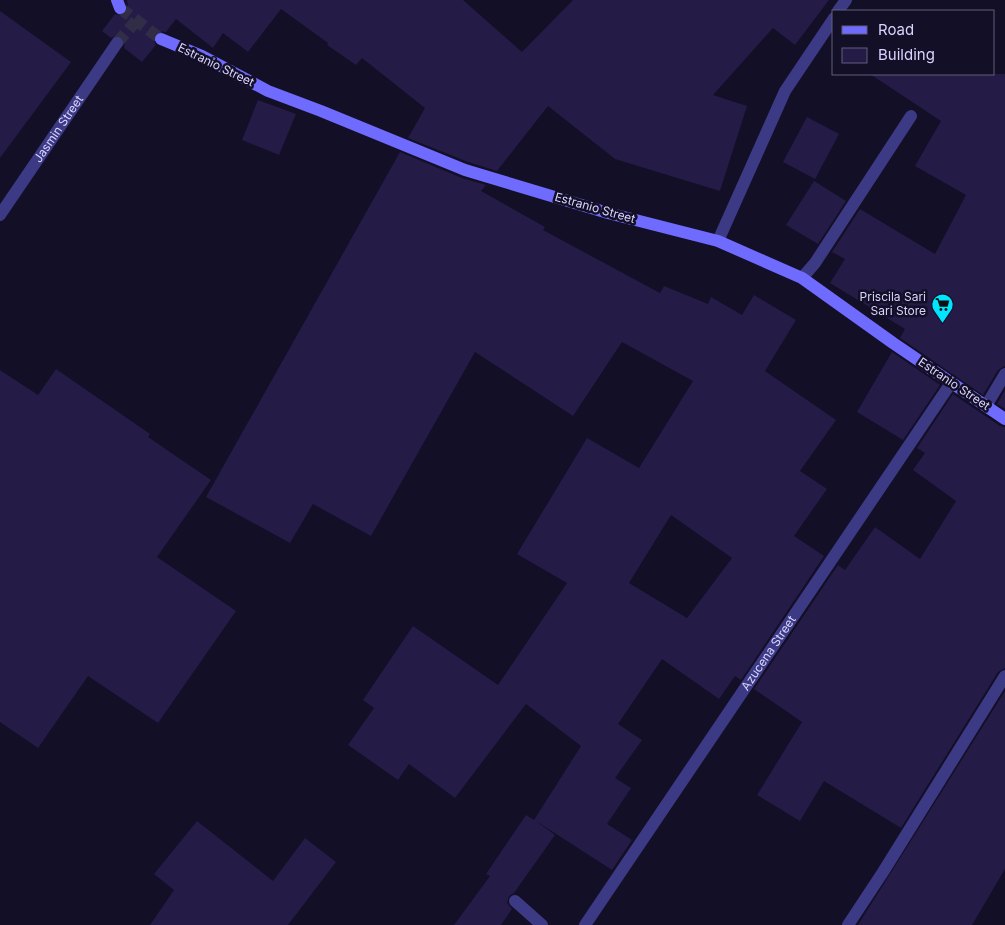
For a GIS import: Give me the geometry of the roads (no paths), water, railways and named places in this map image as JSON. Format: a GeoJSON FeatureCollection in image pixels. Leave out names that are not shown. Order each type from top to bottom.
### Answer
{"type":"FeatureCollection","features":[{"type":"Feature","properties":{"kind":"street"},"geometry":{"type":"LineString","coordinates":[[718,241],[785,91],[832,21]]}},
{"type":"Feature","properties":{"kind":"street","name":"Estranio Street"},"geometry":{"type":"LineString","coordinates":[[161,39],[202,56],[268,91],[321,110],[465,170],[608,213],[718,241],[802,278],[1005,419]]}},
{"type":"Feature","properties":{"kind":"street","name":"Jasmin Street"},"geometry":{"type":"LineString","coordinates":[[0,215],[117,43]]}},
{"type":"Feature","properties":{"kind":"street"},"geometry":{"type":"LineString","coordinates":[[802,278],[814,263],[911,116]]}},
{"type":"Feature","properties":{"kind":"street"},"geometry":{"type":"LineString","coordinates":[[986,406],[1005,374]]}},
{"type":"Feature","properties":{"kind":"street","name":"Azucena Street"},"geometry":{"type":"LineString","coordinates":[[586,925],[951,383]]}},
{"type":"Feature","properties":{"kind":"street"},"geometry":{"type":"LineString","coordinates":[[848,925],[1005,676]]}},
{"type":"Feature","properties":{"kind":"street"},"geometry":{"type":"LineString","coordinates":[[515,901],[542,925]]}},
{"type":"Feature","properties":{"kind":"tunnel"},"geometry":{"type":"LineString","coordinates":[[120,8],[161,39]]}},
{"type":"Feature","properties":{"kind":"tunnel"},"geometry":{"type":"LineString","coordinates":[[117,43],[136,21]]}},
{"type":"Feature","properties":{"kind":"place","name":"Priscila Sari Sari Store"},"geometry":{"type":"Point","coordinates":[942,323]}}]}
